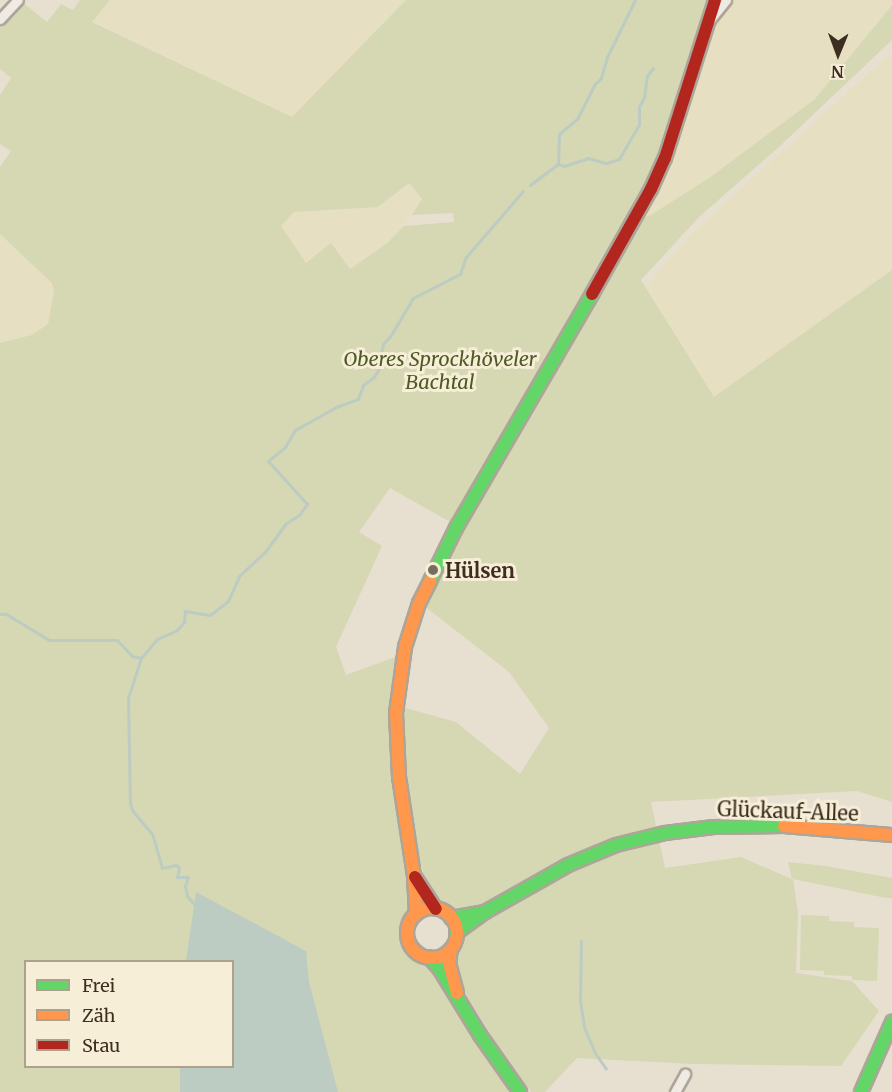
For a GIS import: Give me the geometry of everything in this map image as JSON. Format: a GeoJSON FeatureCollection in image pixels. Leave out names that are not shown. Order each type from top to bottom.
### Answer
{"type":"FeatureCollection","features":[{"type":"Feature","properties":{"kind":"main road"},"geometry":{"type":"LineString","coordinates":[[416,914],[414,876],[399,777],[396,713],[405,647],[418,603],[456,528],[564,344],[651,189],[669,147],[715,0]]}},
{"type":"Feature","properties":{"kind":"main road","name":"Glückauf-Allee"},"geometry":{"type":"LineString","coordinates":[[451,918],[485,912],[568,865],[616,845],[665,832],[768,825],[892,835]]}},
{"type":"Feature","properties":{"kind":"main road"},"geometry":{"type":"LineString","coordinates":[[414,876],[436,909],[451,918],[456,933],[449,963],[457,994]]}},
{"type":"Feature","properties":{"kind":"main road"},"geometry":{"type":"LineString","coordinates":[[436,909],[416,914],[409,923],[408,940],[418,954],[429,957],[440,956],[451,949]]}},
{"type":"Feature","properties":{"kind":"main road","name":"Glückauf-Allee"},"geometry":{"type":"LineString","coordinates":[[456,933],[480,918],[485,912]]}},
{"type":"Feature","properties":{"kind":"main road"},"geometry":{"type":"LineString","coordinates":[[429,957],[457,994],[480,1035],[520,1092]]}},
{"type":"Feature","properties":{"kind":"main road"},"geometry":{"type":"LineString","coordinates":[[861,1092],[892,1022]]}},
{"type":"Feature","properties":{"kind":"street"},"geometry":{"type":"LineString","coordinates":[[0,19],[18,0]]}},
{"type":"Feature","properties":{"kind":"street"},"geometry":{"type":"LineString","coordinates":[[706,25],[726,0]]}},
{"type":"Feature","properties":{"kind":"street"},"geometry":{"type":"LineString","coordinates":[[675,1092],[685,1074]]}},
{"type":"Feature","properties":{"kind":"shaded area"},"geometry":{"type":"Polygon","coordinates":[[[110,0],[406,0],[292,117],[92,21],[110,0]]]}},
{"type":"Feature","properties":{"kind":"shaded area"},"geometry":{"type":"Polygon","coordinates":[[[720,0],[892,0],[892,4],[817,97],[709,178],[652,215],[640,219],[720,0]]]}},
{"type":"Feature","properties":{"kind":"shaded area"},"geometry":{"type":"Polygon","coordinates":[[[892,52],[892,270],[713,398],[646,287],[689,236],[892,52]]]}},
{"type":"Feature","properties":{"kind":"shaded area"},"geometry":{"type":"Polygon","coordinates":[[[409,183],[423,199],[412,215],[386,244],[349,269],[306,263],[281,226],[294,212],[379,207],[409,183]]]}},
{"type":"Feature","properties":{"kind":"shaded area"},"geometry":{"type":"Polygon","coordinates":[[[0,234],[52,283],[54,291],[48,324],[32,335],[0,343],[0,234]]]}},
{"type":"Feature","properties":{"kind":"shaded area"},"geometry":{"type":"Polygon","coordinates":[[[196,892],[306,951],[309,982],[338,1092],[180,1092],[180,1068],[234,1068],[234,960],[186,960],[196,892]]]}},
{"type":"Feature","properties":{"kind":"green space","name":"Oberes Sprockhöveler Bachtal"},"geometry":{"type":"Polygon","coordinates":[[[80,0],[110,0],[92,22],[292,117],[406,0],[711,0],[660,155],[633,217],[489,461],[479,494],[556,368],[640,219],[651,215],[709,178],[815,99],[892,5],[892,40],[780,146],[699,217],[641,280],[714,397],[892,270],[892,802],[857,791],[651,802],[665,868],[741,857],[792,879],[788,862],[826,866],[892,878],[892,898],[793,879],[798,913],[796,973],[852,981],[879,1011],[841,1066],[693,1064],[577,1058],[545,1092],[531,1092],[496,1043],[461,987],[456,972],[457,959],[464,945],[452,910],[428,892],[411,826],[402,707],[456,722],[520,774],[549,728],[509,672],[423,605],[461,528],[390,488],[359,532],[382,546],[336,647],[346,675],[398,656],[389,712],[393,775],[412,903],[401,929],[401,939],[409,956],[433,970],[475,1038],[514,1092],[0,1092],[0,343],[32,335],[48,324],[54,291],[52,283],[0,234],[0,167],[11,151],[0,144],[0,95],[11,78],[0,69],[0,24],[21,1],[47,22],[61,4],[73,10],[80,0]],[[409,183],[378,207],[294,212],[281,226],[306,263],[331,243],[350,269],[386,244],[404,226],[454,222],[453,213],[412,215],[422,199],[409,183]]]}},
{"type":"Feature","properties":{"kind":"green space"},"geometry":{"type":"Polygon","coordinates":[[[801,915],[829,916],[829,921],[854,922],[854,927],[879,928],[877,981],[852,980],[852,976],[824,975],[824,971],[800,970],[801,915]]]}},
{"type":"Feature","properties":{"kind":"waterway"},"geometry":{"type":"LineString","coordinates":[[530,185],[558,164],[559,134],[577,119],[595,84],[601,78],[607,57],[635,0]]}},
{"type":"Feature","properties":{"kind":"waterway"},"geometry":{"type":"LineString","coordinates":[[558,164],[564,166],[588,158],[606,163],[619,159],[639,125],[639,107],[644,97],[647,76],[653,68]]}},
{"type":"Feature","properties":{"kind":"waterway"},"geometry":{"type":"LineString","coordinates":[[195,905],[187,896],[185,886],[188,877],[177,877],[179,868],[176,865],[162,868],[152,834],[132,810],[130,803],[128,698],[141,658],[157,639],[177,630],[184,622],[185,611],[210,615],[228,601],[239,576],[265,552],[285,524],[299,515],[307,504],[268,461],[285,447],[295,430],[336,407],[358,399],[363,385],[374,377],[379,368],[383,344],[413,298],[460,274],[466,257],[523,191]]}},
{"type":"Feature","properties":{"kind":"waterway"},"geometry":{"type":"LineString","coordinates":[[0,614],[6,614],[49,640],[117,640],[132,656],[141,658]]}},
{"type":"Feature","properties":{"kind":"waterway"},"geometry":{"type":"LineString","coordinates":[[581,941],[580,1001],[584,1027],[595,1053],[606,1069]]}},
{"type":"Feature","properties":{"kind":"traffic: fast"},"geometry":{"type":"LineString","coordinates":[[430,581],[456,528],[592,294]]}},
{"type":"Feature","properties":{"kind":"traffic: fast"},"geometry":{"type":"LineString","coordinates":[[456,933],[485,912],[568,865],[616,845],[665,833],[714,827],[784,826]]}},
{"type":"Feature","properties":{"kind":"traffic: fast"},"geometry":{"type":"LineString","coordinates":[[451,918],[485,912]]}},
{"type":"Feature","properties":{"kind":"traffic: fast"},"geometry":{"type":"LineString","coordinates":[[429,957],[439,968],[480,1035],[520,1092]]}},
{"type":"Feature","properties":{"kind":"traffic: fast"},"geometry":{"type":"LineString","coordinates":[[861,1092],[892,1022]]}},
{"type":"Feature","properties":{"kind":"traffic: slow"},"geometry":{"type":"LineString","coordinates":[[416,914],[414,876],[399,777],[396,713],[405,647],[419,603],[430,581]]}},
{"type":"Feature","properties":{"kind":"traffic: slow"},"geometry":{"type":"LineString","coordinates":[[784,826],[892,835]]}},
{"type":"Feature","properties":{"kind":"traffic: slow"},"geometry":{"type":"LineString","coordinates":[[432,908],[441,910],[452,919],[457,933],[455,942],[446,953],[432,958],[423,956],[412,947],[407,933],[409,924],[418,913],[432,908]]}},
{"type":"Feature","properties":{"kind":"traffic: slow"},"geometry":{"type":"LineString","coordinates":[[451,949],[449,963],[457,993]]}},
{"type":"Feature","properties":{"kind":"traffic: jam"},"geometry":{"type":"LineString","coordinates":[[592,294],[651,189],[665,158],[715,0]]}},
{"type":"Feature","properties":{"kind":"traffic: jam"},"geometry":{"type":"LineString","coordinates":[[415,877],[436,909]]}},
{"type":"Feature","properties":{"kind":"place","name":"Hülsen"},"geometry":{"type":"Point","coordinates":[433,570]}}]}
